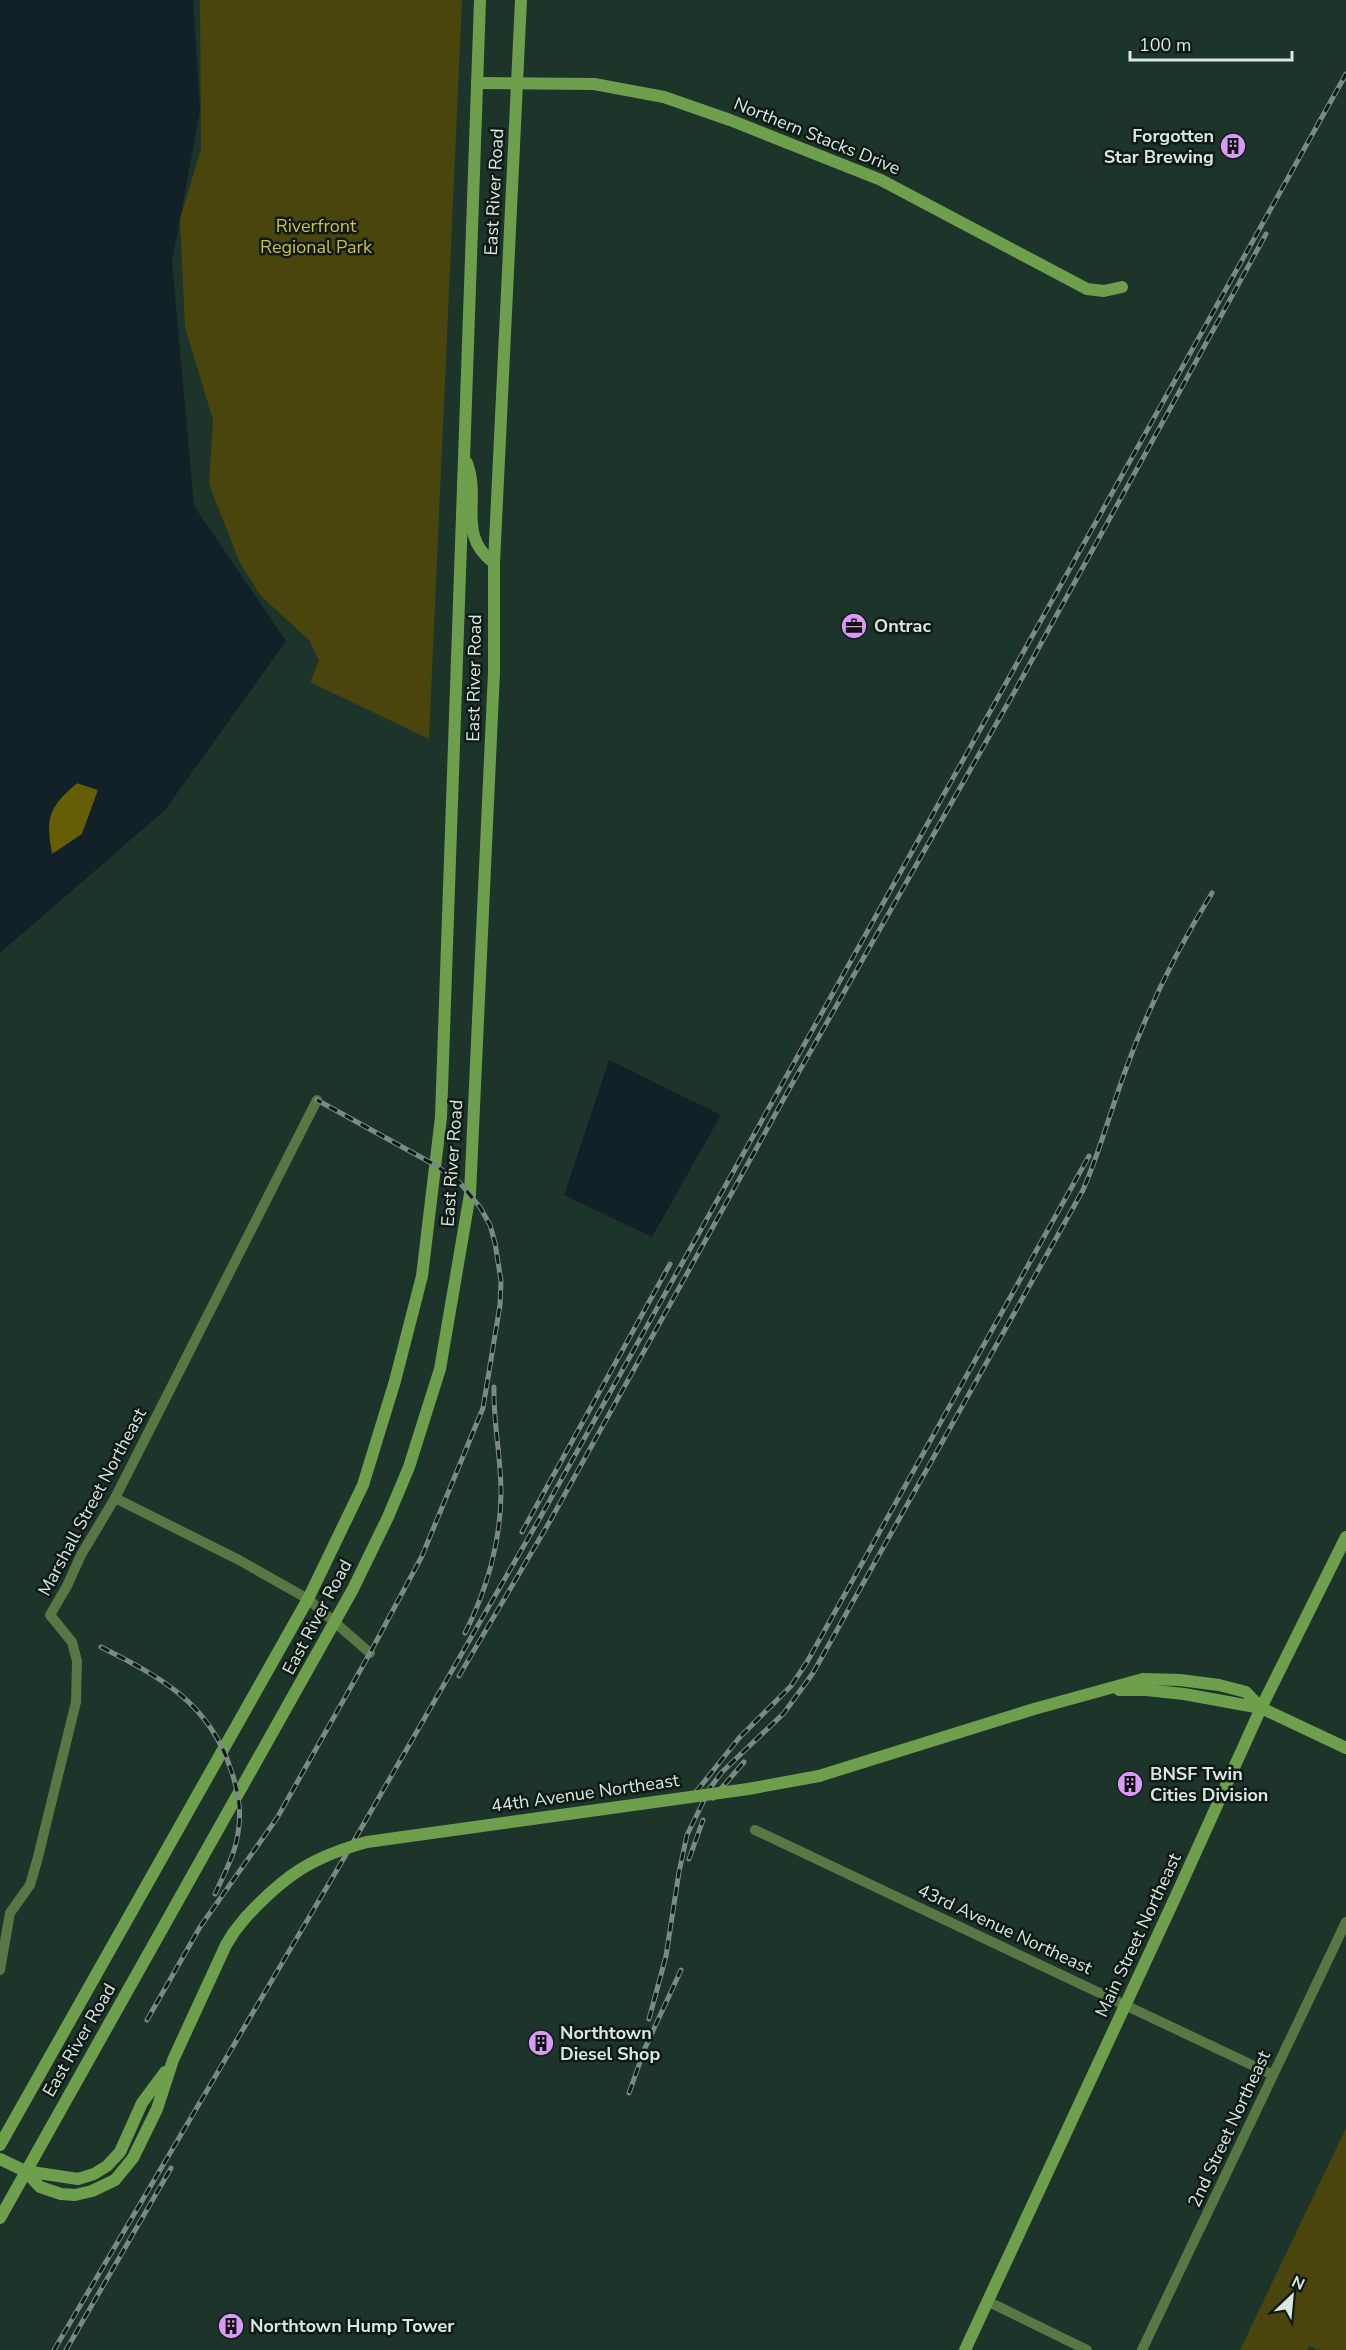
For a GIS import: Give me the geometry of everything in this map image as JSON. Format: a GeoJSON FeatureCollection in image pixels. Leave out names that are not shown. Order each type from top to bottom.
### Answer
{"type":"FeatureCollection","features":[{"type":"Feature","properties":{"kind":"street","name":"East River Road"},"geometry":{"type":"LineString","coordinates":[[0,2145],[308,1599],[363,1485],[395,1381],[422,1276],[441,1117],[480,0]]}},
{"type":"Feature","properties":{"kind":"street","name":"East River Road"},"geometry":{"type":"LineString","coordinates":[[0,2218],[335,1624],[410,1467],[440,1369],[470,1194],[493,680],[494,563],[521,0]]}},
{"type":"Feature","properties":{"kind":"street","name":"Northern Stacks Drive"},"geometry":{"type":"LineString","coordinates":[[477,83],[594,84],[664,97],[730,120],[881,180],[1087,289],[1104,291],[1122,287]]}},
{"type":"Feature","properties":{"kind":"street"},"geometry":{"type":"LineString","coordinates":[[464,456],[473,479],[471,513],[474,539],[482,554],[494,563]]}},
{"type":"Feature","properties":{"kind":"street","name":"Marshall Street Northeast"},"geometry":{"type":"LineString","coordinates":[[0,1970],[10,1913],[30,1885],[76,1702],[77,1661],[72,1642],[50,1615],[81,1555],[115,1498],[316,1100]]}},
{"type":"Feature","properties":{"kind":"street"},"geometry":{"type":"LineString","coordinates":[[115,1498],[239,1560],[308,1599],[370,1653]]}},
{"type":"Feature","properties":{"kind":"street","name":"Main Street Northeast"},"geometry":{"type":"LineString","coordinates":[[965,2350],[1261,1708],[1346,1537]]}},
{"type":"Feature","properties":{"kind":"street","name":"44th Avenue Northeast"},"geometry":{"type":"LineString","coordinates":[[173,2060],[226,1945],[246,1917],[267,1895],[302,1867],[335,1852],[367,1842],[748,1789],[819,1776],[1102,1690],[1146,1690],[1184,1694],[1261,1708],[1346,1748]]}},
{"type":"Feature","properties":{"kind":"street","name":"43rd Avenue Northeast"},"geometry":{"type":"LineString","coordinates":[[755,1830],[1273,2075]]}},
{"type":"Feature","properties":{"kind":"street","name":"2nd Street Northeast"},"geometry":{"type":"LineString","coordinates":[[1142,2350],[1346,1922]]}},
{"type":"Feature","properties":{"kind":"street"},"geometry":{"type":"LineString","coordinates":[[25,2171],[40,2187],[50,2192],[75,2195],[92,2191],[115,2180],[138,2148],[156,2109],[173,2060]]}},
{"type":"Feature","properties":{"kind":"street"},"geometry":{"type":"LineString","coordinates":[[0,2159],[25,2171],[78,2179],[94,2174],[107,2166],[120,2152],[142,2103],[173,2060]]}},
{"type":"Feature","properties":{"kind":"street"},"geometry":{"type":"LineString","coordinates":[[987,2301],[1087,2350]]}},
{"type":"Feature","properties":{"kind":"green space","name":"Riverfront Regional Park"},"geometry":{"type":"Polygon","coordinates":[[[200,0],[462,0],[429,739],[310,682],[319,661],[310,641],[260,595],[239,561],[209,484],[213,420],[185,327],[180,219],[201,149],[200,0]]]}},
{"type":"Feature","properties":{"kind":"green space"},"geometry":{"type":"Polygon","coordinates":[[[1346,2128],[1346,2350],[1318,2350],[1309,2346],[1307,2350],[1240,2350],[1346,2128]]]}},
{"type":"Feature","properties":{"kind":"shaded area"},"geometry":{"type":"Polygon","coordinates":[[[0,0],[193,0],[200,111],[172,262],[194,506],[286,641],[165,810],[0,953],[0,0]],[[77,783],[60,799],[49,822],[52,854],[82,834],[98,790],[77,783]]]}},
{"type":"Feature","properties":{"kind":"shaded area"},"geometry":{"type":"Polygon","coordinates":[[[77,783],[98,790],[82,834],[52,855],[49,831],[51,814],[54,807],[77,783]]]}},
{"type":"Feature","properties":{"kind":"shaded area"},"geometry":{"type":"Polygon","coordinates":[[[609,1060],[721,1115],[652,1237],[564,1195],[609,1060]]]}},
{"type":"Feature","properties":{"kind":"railway"},"geometry":{"type":"LineString","coordinates":[[54,2350],[344,1858],[541,1516],[1346,74]]}},
{"type":"Feature","properties":{"kind":"railway"},"geometry":{"type":"LineString","coordinates":[[459,1676],[550,1521],[792,1084],[1016,689],[1266,234]]}},
{"type":"Feature","properties":{"kind":"railway"},"geometry":{"type":"LineString","coordinates":[[649,2019],[666,1956],[687,1835],[710,1788],[722,1772],[784,1713],[813,1673],[1083,1190],[1144,1024],[1187,935],[1212,893]]}},
{"type":"Feature","properties":{"kind":"railway"},"geometry":{"type":"LineString","coordinates":[[147,2020],[200,1927],[277,1818],[370,1653],[422,1556],[483,1408],[500,1305],[501,1281],[490,1225],[480,1207],[460,1183],[435,1165],[317,1100]]}},
{"type":"Feature","properties":{"kind":"railway"},"geometry":{"type":"LineString","coordinates":[[696,1792],[739,1738],[791,1686],[807,1662],[1089,1156]]}},
{"type":"Feature","properties":{"kind":"railway"},"geometry":{"type":"LineString","coordinates":[[522,1532],[670,1264]]}},
{"type":"Feature","properties":{"kind":"railway"},"geometry":{"type":"LineString","coordinates":[[465,1633],[486,1582],[498,1528],[501,1479],[494,1387]]}},
{"type":"Feature","properties":{"kind":"railway"},"geometry":{"type":"LineString","coordinates":[[101,1647],[143,1669],[180,1694],[210,1726],[222,1746],[236,1785],[240,1817],[234,1849],[215,1894]]}},
{"type":"Feature","properties":{"kind":"railway"},"geometry":{"type":"LineString","coordinates":[[713,1798],[744,1762]]}},
{"type":"Feature","properties":{"kind":"railway"},"geometry":{"type":"LineString","coordinates":[[689,1859],[703,1820]]}},
{"type":"Feature","properties":{"kind":"railway"},"geometry":{"type":"LineString","coordinates":[[629,2093],[645,2048],[681,1970]]}},
{"type":"Feature","properties":{"kind":"railway"},"geometry":{"type":"LineString","coordinates":[[66,2350],[171,2168]]}},
{"type":"Feature","properties":{"kind":"place","name":"Forgotten Star Brewing"},"geometry":{"type":"Point","coordinates":[1233,146]}},
{"type":"Feature","properties":{"kind":"place","name":"Ontrac"},"geometry":{"type":"Point","coordinates":[854,626]}},
{"type":"Feature","properties":{"kind":"place","name":"BNSF Twin Cities Division"},"geometry":{"type":"Point","coordinates":[1130,1784]}},
{"type":"Feature","properties":{"kind":"place","name":"Northtown Diesel Shop"},"geometry":{"type":"Point","coordinates":[541,2043]}},
{"type":"Feature","properties":{"kind":"place","name":"Northtown Hump Tower"},"geometry":{"type":"Point","coordinates":[231,2326]}}]}
